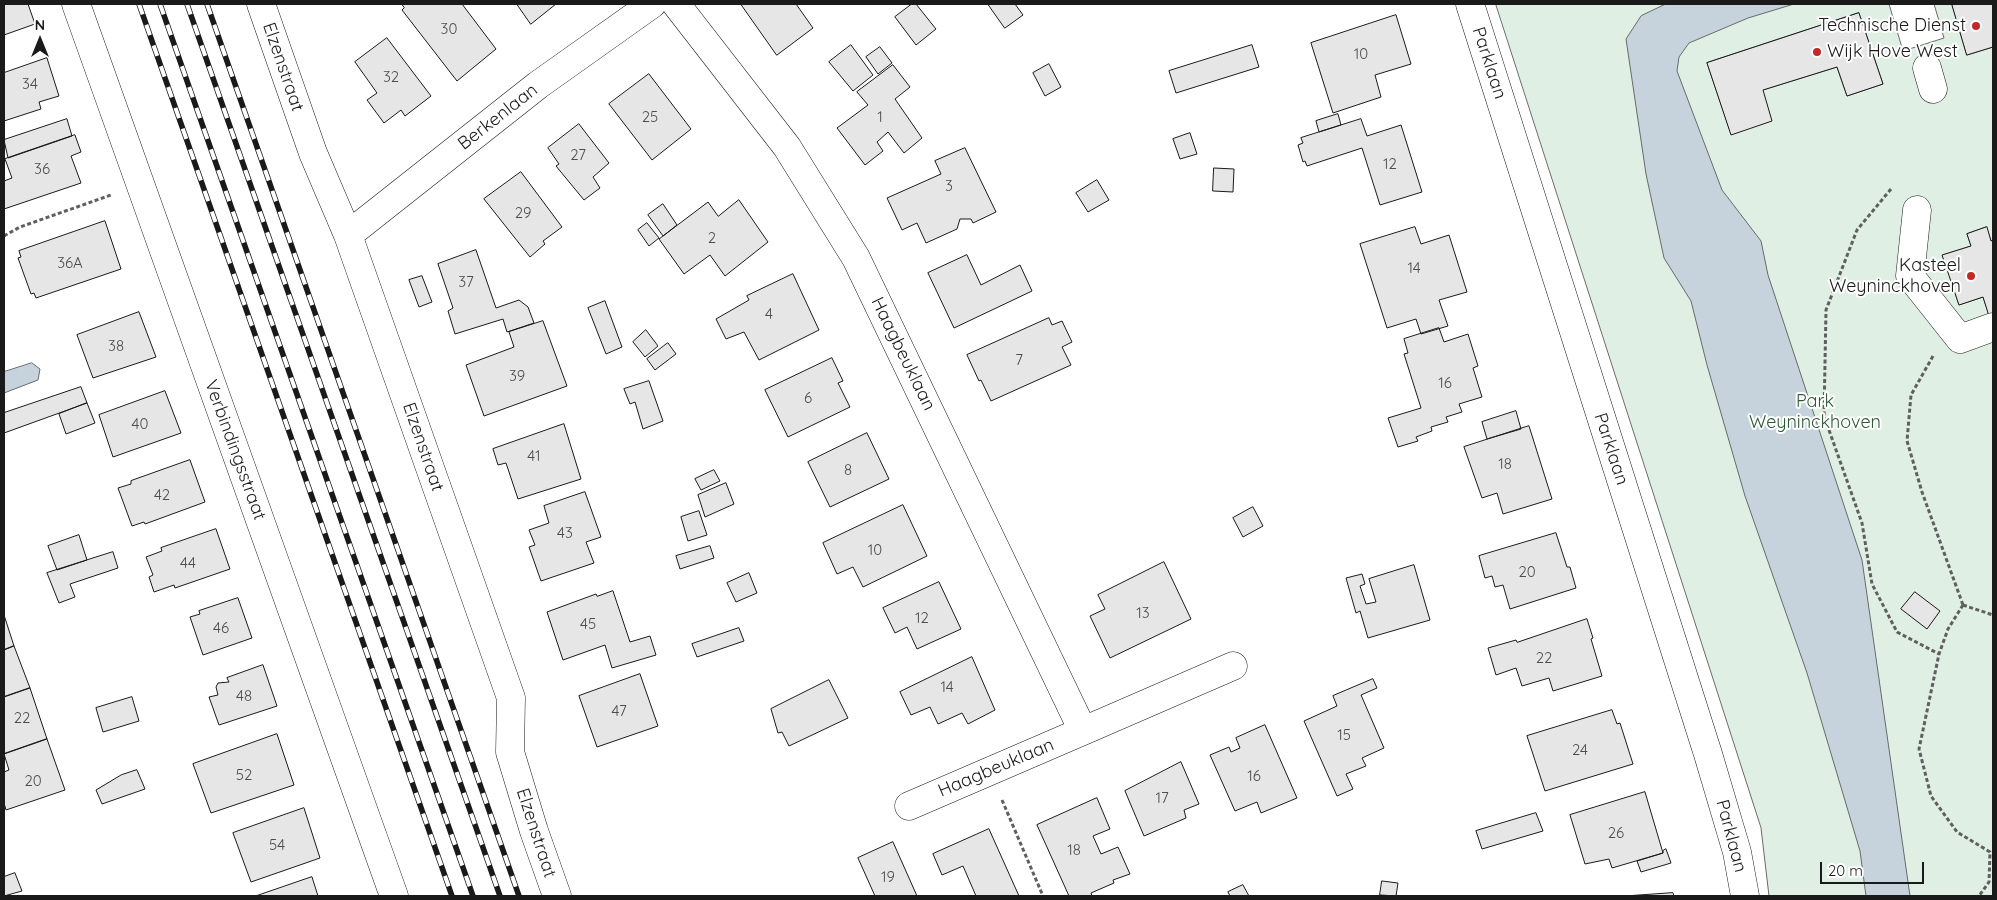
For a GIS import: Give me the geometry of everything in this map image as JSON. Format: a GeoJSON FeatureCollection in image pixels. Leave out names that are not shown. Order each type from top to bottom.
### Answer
{"type":"FeatureCollection","features":[{"type":"Feature","properties":{"kind":"street","name":"Verbindingsstraat"},"geometry":{"type":"LineString","coordinates":[[76,4],[394,896]]}},
{"type":"Feature","properties":{"kind":"street","name":"Elzenstraat"},"geometry":{"type":"LineString","coordinates":[[261,4],[313,153],[348,235],[511,698],[510,752],[557,896]]}},
{"type":"Feature","properties":{"kind":"street","name":"Berkenlaan"},"geometry":{"type":"LineString","coordinates":[[348,235],[538,85],[652,4]]}},
{"type":"Feature","properties":{"kind":"street","name":"Haagbeuklaan"},"geometry":{"type":"LineString","coordinates":[[676,4],[788,147],[856,258],[1083,731]]}},
{"type":"Feature","properties":{"kind":"street","name":"Parklaan"},"geometry":{"type":"LineString","coordinates":[[1470,4],[1708,754],[1737,852],[1745,896]]}},
{"type":"Feature","properties":{"kind":"street"},"geometry":{"type":"LineString","coordinates":[[1917,210],[1910,276],[1960,339],[1993,327]]}},
{"type":"Feature","properties":{"kind":"street","name":"Haagbeuklaan"},"geometry":{"type":"LineString","coordinates":[[909,806],[1234,666]]}},
{"type":"Feature","properties":{"kind":"path"},"geometry":{"type":"LineString","coordinates":[[4,236],[20,227],[140,185]]}},
{"type":"Feature","properties":{"kind":"path"},"geometry":{"type":"LineString","coordinates":[[1893,186],[1857,230],[1826,310],[1824,416],[1862,523],[1872,584],[1896,632],[1939,654]]}},
{"type":"Feature","properties":{"kind":"path"},"geometry":{"type":"LineString","coordinates":[[1960,339],[1933,357],[1911,395],[1907,441],[1922,492],[1964,605]]}},
{"type":"Feature","properties":{"kind":"path"},"geometry":{"type":"LineString","coordinates":[[1964,605],[1948,629],[1939,654],[1919,749],[1931,796],[1957,832],[1991,851],[1989,882],[1980,896]]}},
{"type":"Feature","properties":{"kind":"path"},"geometry":{"type":"LineString","coordinates":[[1964,605],[1993,615]]}},
{"type":"Feature","properties":{"kind":"path"},"geometry":{"type":"LineString","coordinates":[[1010,795],[1002,798],[1043,896]]}},
{"type":"Feature","properties":{"kind":"green space","name":"Park Weyninckhoven"},"geometry":{"type":"Polygon","coordinates":[[[1496,4],[1889,4],[1903,51],[1944,38],[1934,4],[1952,4],[1967,55],[1993,47],[1993,240],[1991,241],[1986,227],[1967,234],[1971,246],[1943,255],[1959,305],[1983,297],[1989,315],[1993,314],[1993,896],[1769,896],[1761,828],[1496,4]],[[1859,13],[1707,63],[1731,134],[1763,90],[1837,67],[1847,96],[1883,84],[1859,13]]]}},
{"type":"Feature","properties":{"kind":"shaded area"},"geometry":{"type":"Polygon","coordinates":[[[1666,4],[1794,4],[1748,18],[1689,43],[1679,57],[1677,71],[1722,190],[1761,241],[1768,275],[1862,560],[1910,896],[1866,896],[1860,851],[1807,673],[1745,496],[1707,365],[1691,301],[1664,258],[1646,174],[1626,39],[1641,16],[1666,4]]]}},
{"type":"Feature","properties":{"kind":"shaded area"},"geometry":{"type":"Polygon","coordinates":[[[32,363],[40,369],[38,380],[4,393],[4,372],[32,363]]]}},
{"type":"Feature","properties":{"kind":"building"},"geometry":{"type":"Polygon","coordinates":[[[4,4],[28,4],[35,24],[4,35],[4,4]]]}},
{"type":"Feature","properties":{"kind":"building"},"geometry":{"type":"Polygon","coordinates":[[[402,4],[462,4],[496,49],[457,81],[402,10],[404,8],[402,4]]]}},
{"type":"Feature","properties":{"kind":"building"},"geometry":{"type":"Polygon","coordinates":[[[517,4],[556,4],[531,24],[517,4]]]}},
{"type":"Feature","properties":{"kind":"building"},"geometry":{"type":"Polygon","coordinates":[[[741,4],[796,4],[813,28],[777,55],[741,4]]]}},
{"type":"Feature","properties":{"kind":"building"},"geometry":{"type":"Polygon","coordinates":[[[912,4],[916,4],[936,29],[916,45],[895,17],[912,4]]]}},
{"type":"Feature","properties":{"kind":"building"},"geometry":{"type":"Polygon","coordinates":[[[988,4],[1015,4],[1023,15],[1005,28],[988,4]]]}},
{"type":"Feature","properties":{"kind":"building","name":"Technische Dienst"},"geometry":{"type":"Polygon","coordinates":[[[1952,4],[1993,4],[1993,47],[1967,55],[1952,4]]]}},
{"type":"Feature","properties":{"kind":"building"},"geometry":{"type":"Polygon","coordinates":[[[1859,13],[1883,84],[1847,96],[1837,67],[1763,90],[1772,121],[1731,135],[1707,63],[1859,13]]]}},
{"type":"Feature","properties":{"kind":"building"},"geometry":{"type":"Polygon","coordinates":[[[1396,15],[1411,64],[1375,75],[1381,97],[1333,113],[1311,43],[1396,15]]]}},
{"type":"Feature","properties":{"kind":"building"},"geometry":{"type":"Polygon","coordinates":[[[387,38],[431,96],[405,116],[401,110],[384,123],[367,100],[377,93],[355,62],[387,38]]]}},
{"type":"Feature","properties":{"kind":"building"},"geometry":{"type":"Polygon","coordinates":[[[851,45],[873,75],[853,91],[829,62],[851,45]]]}},
{"type":"Feature","properties":{"kind":"building"},"geometry":{"type":"Polygon","coordinates":[[[1252,45],[1259,67],[1176,93],[1169,71],[1252,45]]]}},
{"type":"Feature","properties":{"kind":"building"},"geometry":{"type":"Polygon","coordinates":[[[880,47],[892,63],[878,74],[866,57],[880,47]]]}},
{"type":"Feature","properties":{"kind":"building"},"geometry":{"type":"Polygon","coordinates":[[[47,58],[59,96],[39,102],[41,109],[4,121],[4,73],[47,58]]]}},
{"type":"Feature","properties":{"kind":"building"},"geometry":{"type":"Polygon","coordinates":[[[1049,64],[1061,87],[1045,96],[1033,73],[1049,64]]]}},
{"type":"Feature","properties":{"kind":"building"},"geometry":{"type":"Polygon","coordinates":[[[893,65],[910,87],[895,99],[922,138],[904,153],[888,132],[877,142],[883,151],[865,165],[837,128],[868,105],[857,92],[893,65]]]}},
{"type":"Feature","properties":{"kind":"building"},"geometry":{"type":"Polygon","coordinates":[[[649,74],[691,129],[652,160],[609,104],[649,74]]]}},
{"type":"Feature","properties":{"kind":"building"},"geometry":{"type":"Polygon","coordinates":[[[1338,114],[1341,125],[1319,132],[1316,121],[1338,114]]]}},
{"type":"Feature","properties":{"kind":"building"},"geometry":{"type":"Polygon","coordinates":[[[67,119],[72,136],[8,158],[4,140],[67,119]]]}},
{"type":"Feature","properties":{"kind":"building"},"geometry":{"type":"Polygon","coordinates":[[[1361,119],[1367,136],[1401,125],[1422,192],[1380,205],[1362,148],[1307,166],[1305,161],[1303,162],[1298,145],[1303,143],[1301,138],[1361,119]]]}},
{"type":"Feature","properties":{"kind":"building"},"geometry":{"type":"Polygon","coordinates":[[[579,124],[609,163],[593,177],[600,188],[584,200],[556,166],[559,164],[548,148],[579,124]]]}},
{"type":"Feature","properties":{"kind":"building"},"geometry":{"type":"Polygon","coordinates":[[[1190,133],[1197,154],[1180,159],[1173,139],[1190,133]]]}},
{"type":"Feature","properties":{"kind":"building"},"geometry":{"type":"Polygon","coordinates":[[[75,135],[81,152],[71,156],[81,183],[4,209],[4,181],[12,178],[5,159],[75,135]]]}},
{"type":"Feature","properties":{"kind":"building"},"geometry":{"type":"Polygon","coordinates":[[[965,148],[996,212],[973,223],[971,219],[960,219],[957,229],[926,243],[917,223],[902,230],[887,198],[941,174],[935,161],[965,148]]]}},
{"type":"Feature","properties":{"kind":"building"},"geometry":{"type":"Polygon","coordinates":[[[1214,168],[1234,169],[1233,192],[1213,191],[1214,168]]]}},
{"type":"Feature","properties":{"kind":"building"},"geometry":{"type":"Polygon","coordinates":[[[521,172],[562,227],[543,241],[545,244],[530,257],[484,199],[521,172]]]}},
{"type":"Feature","properties":{"kind":"building"},"geometry":{"type":"Polygon","coordinates":[[[1097,180],[1109,200],[1088,212],[1076,193],[1097,180]]]}},
{"type":"Feature","properties":{"kind":"building"},"geometry":{"type":"Polygon","coordinates":[[[739,200],[768,242],[725,276],[710,255],[684,274],[659,239],[708,202],[718,216],[739,200]]]}},
{"type":"Feature","properties":{"kind":"building"},"geometry":{"type":"Polygon","coordinates":[[[663,204],[677,225],[663,236],[648,215],[663,204]]]}},
{"type":"Feature","properties":{"kind":"building"},"geometry":{"type":"Polygon","coordinates":[[[105,221],[121,269],[36,298],[34,293],[31,294],[18,258],[21,257],[19,251],[105,221]]]}},
{"type":"Feature","properties":{"kind":"building"},"geometry":{"type":"Polygon","coordinates":[[[647,223],[659,238],[649,246],[638,230],[647,223]]]}},
{"type":"Feature","properties":{"kind":"building"},"geometry":{"type":"Polygon","coordinates":[[[1415,227],[1421,244],[1449,235],[1467,292],[1439,300],[1448,326],[1421,334],[1416,319],[1387,328],[1360,244],[1415,227]]]}},
{"type":"Feature","properties":{"kind":"building","name":"Kasteel Weyninckhoven"},"geometry":{"type":"Polygon","coordinates":[[[1987,227],[1991,241],[1993,240],[1993,314],[1989,316],[1983,297],[1959,305],[1942,255],[1971,246],[1967,234],[1987,227]]]}},
{"type":"Feature","properties":{"kind":"building"},"geometry":{"type":"Polygon","coordinates":[[[476,250],[496,308],[519,300],[528,307],[534,323],[507,332],[503,319],[455,334],[448,311],[453,308],[438,264],[476,250]]]}},
{"type":"Feature","properties":{"kind":"building"},"geometry":{"type":"Polygon","coordinates":[[[967,255],[981,285],[1020,265],[1032,291],[954,328],[928,273],[967,255]]]}},
{"type":"Feature","properties":{"kind":"building"},"geometry":{"type":"Polygon","coordinates":[[[793,274],[819,330],[759,360],[744,332],[726,339],[716,319],[749,300],[747,296],[793,274]]]}},
{"type":"Feature","properties":{"kind":"building"},"geometry":{"type":"Polygon","coordinates":[[[422,276],[432,302],[419,307],[409,280],[422,276]]]}},
{"type":"Feature","properties":{"kind":"building"},"geometry":{"type":"Polygon","coordinates":[[[605,301],[622,347],[606,354],[588,308],[605,301]]]}},
{"type":"Feature","properties":{"kind":"building"},"geometry":{"type":"Polygon","coordinates":[[[139,312],[156,357],[93,378],[77,335],[139,312]]]}},
{"type":"Feature","properties":{"kind":"building"},"geometry":{"type":"Polygon","coordinates":[[[1049,318],[1052,325],[1062,321],[1072,342],[1062,347],[1071,365],[991,401],[967,355],[1049,318]]]}},
{"type":"Feature","properties":{"kind":"building"},"geometry":{"type":"Polygon","coordinates":[[[543,321],[567,386],[484,416],[466,365],[514,347],[509,332],[543,321]]]}},
{"type":"Feature","properties":{"kind":"building"},"geometry":{"type":"Polygon","coordinates":[[[1439,328],[1444,342],[1468,334],[1478,366],[1473,368],[1482,397],[1459,404],[1462,412],[1446,417],[1448,422],[1431,427],[1432,431],[1416,437],[1418,441],[1398,447],[1388,418],[1421,408],[1404,354],[1408,353],[1404,339],[1439,328]]]}},
{"type":"Feature","properties":{"kind":"building"},"geometry":{"type":"Polygon","coordinates":[[[646,330],[658,346],[645,357],[633,342],[646,330]]]}},
{"type":"Feature","properties":{"kind":"building"},"geometry":{"type":"Polygon","coordinates":[[[668,343],[676,354],[655,370],[647,359],[668,343]]]}},
{"type":"Feature","properties":{"kind":"building"},"geometry":{"type":"Polygon","coordinates":[[[832,358],[843,381],[838,383],[850,407],[788,437],[765,390],[832,358]]]}},
{"type":"Feature","properties":{"kind":"building"},"geometry":{"type":"Polygon","coordinates":[[[649,381],[663,421],[643,429],[635,402],[630,404],[624,389],[649,381]]]}},
{"type":"Feature","properties":{"kind":"building"},"geometry":{"type":"Polygon","coordinates":[[[81,387],[87,403],[4,433],[4,413],[81,387]]]}},
{"type":"Feature","properties":{"kind":"building"},"geometry":{"type":"Polygon","coordinates":[[[165,391],[181,433],[113,457],[99,415],[165,391]]]}},
{"type":"Feature","properties":{"kind":"building"},"geometry":{"type":"Polygon","coordinates":[[[87,403],[95,423],[66,434],[59,414],[87,403]]]}},
{"type":"Feature","properties":{"kind":"building"},"geometry":{"type":"Polygon","coordinates":[[[1516,411],[1521,429],[1487,439],[1482,422],[1516,411]]]}},
{"type":"Feature","properties":{"kind":"building"},"geometry":{"type":"Polygon","coordinates":[[[564,424],[581,479],[518,499],[506,463],[498,465],[493,449],[564,424]]]}},
{"type":"Feature","properties":{"kind":"building"},"geometry":{"type":"Polygon","coordinates":[[[1529,426],[1552,499],[1503,514],[1497,493],[1482,498],[1464,447],[1529,426]]]}},
{"type":"Feature","properties":{"kind":"building"},"geometry":{"type":"Polygon","coordinates":[[[867,433],[889,479],[830,507],[808,462],[867,433]]]}},
{"type":"Feature","properties":{"kind":"building"},"geometry":{"type":"Polygon","coordinates":[[[190,460],[205,502],[145,524],[144,522],[132,526],[118,488],[131,484],[131,481],[190,460]]]}},
{"type":"Feature","properties":{"kind":"building"},"geometry":{"type":"Polygon","coordinates":[[[714,470],[720,481],[701,490],[695,479],[714,470]]]}},
{"type":"Feature","properties":{"kind":"building"},"geometry":{"type":"Polygon","coordinates":[[[726,483],[734,504],[705,517],[698,495],[726,483]]]}},
{"type":"Feature","properties":{"kind":"building"},"geometry":{"type":"Polygon","coordinates":[[[585,492],[601,537],[586,542],[594,563],[541,581],[529,547],[535,545],[529,530],[549,523],[544,506],[585,492]]]}},
{"type":"Feature","properties":{"kind":"building"},"geometry":{"type":"Polygon","coordinates":[[[903,505],[927,556],[863,587],[853,567],[837,574],[823,543],[903,505]]]}},
{"type":"Feature","properties":{"kind":"building"},"geometry":{"type":"Polygon","coordinates":[[[1253,507],[1263,526],[1243,537],[1233,518],[1253,507]]]}},
{"type":"Feature","properties":{"kind":"building"},"geometry":{"type":"Polygon","coordinates":[[[699,511],[707,535],[688,541],[681,517],[699,511]]]}},
{"type":"Feature","properties":{"kind":"building"},"geometry":{"type":"Polygon","coordinates":[[[216,529],[230,569],[175,588],[174,585],[154,592],[149,577],[153,575],[146,557],[162,551],[161,548],[216,529]]]}},
{"type":"Feature","properties":{"kind":"building"},"geometry":{"type":"Polygon","coordinates":[[[1556,533],[1567,567],[1570,567],[1576,588],[1510,609],[1503,585],[1495,587],[1492,576],[1485,578],[1479,556],[1556,533]]]}},
{"type":"Feature","properties":{"kind":"building"},"geometry":{"type":"Polygon","coordinates":[[[79,535],[87,560],[57,570],[48,546],[79,535]]]}},
{"type":"Feature","properties":{"kind":"building"},"geometry":{"type":"Polygon","coordinates":[[[710,546],[714,558],[680,569],[676,556],[710,546]]]}},
{"type":"Feature","properties":{"kind":"building"},"geometry":{"type":"Polygon","coordinates":[[[113,552],[118,568],[70,584],[75,597],[59,603],[47,573],[113,552]]]}},
{"type":"Feature","properties":{"kind":"building"},"geometry":{"type":"Polygon","coordinates":[[[1164,562],[1191,619],[1110,658],[1090,616],[1105,609],[1098,595],[1164,562]]]}},
{"type":"Feature","properties":{"kind":"building"},"geometry":{"type":"Polygon","coordinates":[[[1414,565],[1430,620],[1368,638],[1360,611],[1356,613],[1346,578],[1362,574],[1365,584],[1360,586],[1366,604],[1376,602],[1369,579],[1414,565]]]}},
{"type":"Feature","properties":{"kind":"building"},"geometry":{"type":"Polygon","coordinates":[[[749,573],[757,593],[736,602],[727,583],[749,573]]]}},
{"type":"Feature","properties":{"kind":"building"},"geometry":{"type":"Polygon","coordinates":[[[939,582],[961,629],[917,649],[907,627],[895,633],[883,608],[939,582]]]}},
{"type":"Feature","properties":{"kind":"building"},"geometry":{"type":"Polygon","coordinates":[[[613,591],[630,642],[650,636],[656,655],[612,668],[605,645],[563,660],[547,612],[596,594],[597,596],[613,591]]]}},
{"type":"Feature","properties":{"kind":"building"},"geometry":{"type":"Polygon","coordinates":[[[1915,592],[1940,611],[1927,629],[1901,609],[1915,592]]]}},
{"type":"Feature","properties":{"kind":"building"},"geometry":{"type":"Polygon","coordinates":[[[238,598],[252,638],[203,655],[190,617],[200,614],[199,611],[238,598]]]}},
{"type":"Feature","properties":{"kind":"building"},"geometry":{"type":"Polygon","coordinates":[[[4,615],[14,646],[4,650],[4,615]]]}},
{"type":"Feature","properties":{"kind":"building"},"geometry":{"type":"Polygon","coordinates":[[[1587,619],[1602,676],[1553,691],[1549,678],[1522,686],[1516,668],[1496,675],[1488,648],[1516,640],[1517,642],[1587,619]]]}},
{"type":"Feature","properties":{"kind":"building"},"geometry":{"type":"Polygon","coordinates":[[[739,628],[744,641],[697,657],[692,644],[739,628]]]}},
{"type":"Feature","properties":{"kind":"building"},"geometry":{"type":"Polygon","coordinates":[[[14,646],[30,688],[4,697],[4,650],[14,646]]]}},
{"type":"Feature","properties":{"kind":"building"},"geometry":{"type":"Polygon","coordinates":[[[972,657],[995,710],[968,724],[962,713],[938,724],[930,707],[911,715],[900,692],[972,657]]]}},
{"type":"Feature","properties":{"kind":"building"},"geometry":{"type":"Polygon","coordinates":[[[263,665],[277,706],[219,725],[209,697],[218,695],[216,687],[218,683],[229,682],[227,678],[263,665]]]}},
{"type":"Feature","properties":{"kind":"building"},"geometry":{"type":"Polygon","coordinates":[[[640,674],[658,726],[597,747],[579,696],[640,674]]]}},
{"type":"Feature","properties":{"kind":"building"},"geometry":{"type":"Polygon","coordinates":[[[1373,679],[1377,688],[1361,695],[1384,748],[1362,758],[1366,766],[1346,774],[1353,789],[1337,796],[1304,721],[1337,706],[1333,696],[1373,679]]]}},
{"type":"Feature","properties":{"kind":"building"},"geometry":{"type":"Polygon","coordinates":[[[829,680],[848,718],[789,746],[782,732],[778,733],[771,709],[829,680]]]}},
{"type":"Feature","properties":{"kind":"building"},"geometry":{"type":"Polygon","coordinates":[[[30,688],[47,739],[4,754],[4,697],[30,688]]]}},
{"type":"Feature","properties":{"kind":"building"},"geometry":{"type":"Polygon","coordinates":[[[132,697],[139,721],[103,732],[96,708],[132,697]]]}},
{"type":"Feature","properties":{"kind":"building"},"geometry":{"type":"Polygon","coordinates":[[[1612,710],[1617,724],[1620,723],[1633,764],[1545,791],[1527,736],[1612,710]]]}},
{"type":"Feature","properties":{"kind":"building"},"geometry":{"type":"Polygon","coordinates":[[[1265,725],[1297,798],[1261,813],[1257,802],[1235,811],[1210,755],[1229,747],[1231,752],[1240,748],[1236,738],[1265,725]]]}},
{"type":"Feature","properties":{"kind":"building"},"geometry":{"type":"Polygon","coordinates":[[[277,734],[294,785],[211,813],[193,764],[277,734]]]}},
{"type":"Feature","properties":{"kind":"building"},"geometry":{"type":"Polygon","coordinates":[[[47,739],[65,790],[6,810],[4,803],[4,772],[9,770],[4,754],[47,739]]]}},
{"type":"Feature","properties":{"kind":"building"},"geometry":{"type":"Polygon","coordinates":[[[1181,762],[1199,804],[1184,810],[1186,818],[1144,836],[1125,791],[1181,762]]]}},
{"type":"Feature","properties":{"kind":"building"},"geometry":{"type":"Polygon","coordinates":[[[137,770],[145,789],[102,804],[96,790],[121,775],[137,770]]]}},
{"type":"Feature","properties":{"kind":"building"},"geometry":{"type":"Polygon","coordinates":[[[1645,792],[1663,853],[1612,868],[1609,859],[1585,864],[1570,815],[1645,792]]]}},
{"type":"Feature","properties":{"kind":"building"},"geometry":{"type":"Polygon","coordinates":[[[1097,798],[1110,829],[1093,836],[1101,854],[1118,847],[1130,874],[1113,880],[1114,883],[1091,893],[1092,896],[1069,896],[1037,825],[1097,798]]]}},
{"type":"Feature","properties":{"kind":"building"},"geometry":{"type":"Polygon","coordinates":[[[304,808],[320,858],[251,882],[233,833],[304,808]]]}},
{"type":"Feature","properties":{"kind":"building"},"geometry":{"type":"Polygon","coordinates":[[[1536,813],[1543,831],[1482,849],[1476,831],[1536,813]]]}},
{"type":"Feature","properties":{"kind":"building"},"geometry":{"type":"Polygon","coordinates":[[[989,829],[1019,896],[976,896],[963,866],[942,875],[933,854],[989,829]]]}},
{"type":"Feature","properties":{"kind":"building"},"geometry":{"type":"Polygon","coordinates":[[[893,842],[917,896],[875,896],[858,858],[893,842]]]}},
{"type":"Feature","properties":{"kind":"building"},"geometry":{"type":"Polygon","coordinates":[[[1666,849],[1671,863],[1641,872],[1637,861],[1663,853],[1666,849]]]}},
{"type":"Feature","properties":{"kind":"building"},"geometry":{"type":"Polygon","coordinates":[[[15,873],[22,891],[4,896],[4,877],[15,873]]]}},
{"type":"Feature","properties":{"kind":"building"},"geometry":{"type":"Polygon","coordinates":[[[312,877],[318,896],[256,896],[312,877]]]}},
{"type":"Feature","properties":{"kind":"building"},"geometry":{"type":"Polygon","coordinates":[[[1382,881],[1398,883],[1396,896],[1380,895],[1382,881]]]}},
{"type":"Feature","properties":{"kind":"building"},"geometry":{"type":"Polygon","coordinates":[[[1243,885],[1249,896],[1230,896],[1228,892],[1243,885]]]}},
{"type":"Feature","properties":{"kind":"building"},"geometry":{"type":"Polygon","coordinates":[[[1673,893],[1674,896],[1625,896],[1673,893]]]}},
{"type":"Feature","properties":{"kind":"railway"},"geometry":{"type":"LineString","coordinates":[[139,4],[452,896]]}},
{"type":"Feature","properties":{"kind":"railway"},"geometry":{"type":"LineString","coordinates":[[160,4],[473,896]]}},
{"type":"Feature","properties":{"kind":"railway"},"geometry":{"type":"LineString","coordinates":[[187,4],[500,896]]}},
{"type":"Feature","properties":{"kind":"railway"},"geometry":{"type":"LineString","coordinates":[[207,4],[519,896]]}},
{"type":"Feature","properties":{"kind":"place","name":"Technische Dienst"},"geometry":{"type":"Point","coordinates":[1976,26]}},
{"type":"Feature","properties":{"kind":"place","name":"Wijk Hove West"},"geometry":{"type":"Point","coordinates":[1817,52]}},
{"type":"Feature","properties":{"kind":"place","name":"Kasteel Weyninckhoven"},"geometry":{"type":"Point","coordinates":[1971,276]}}]}
